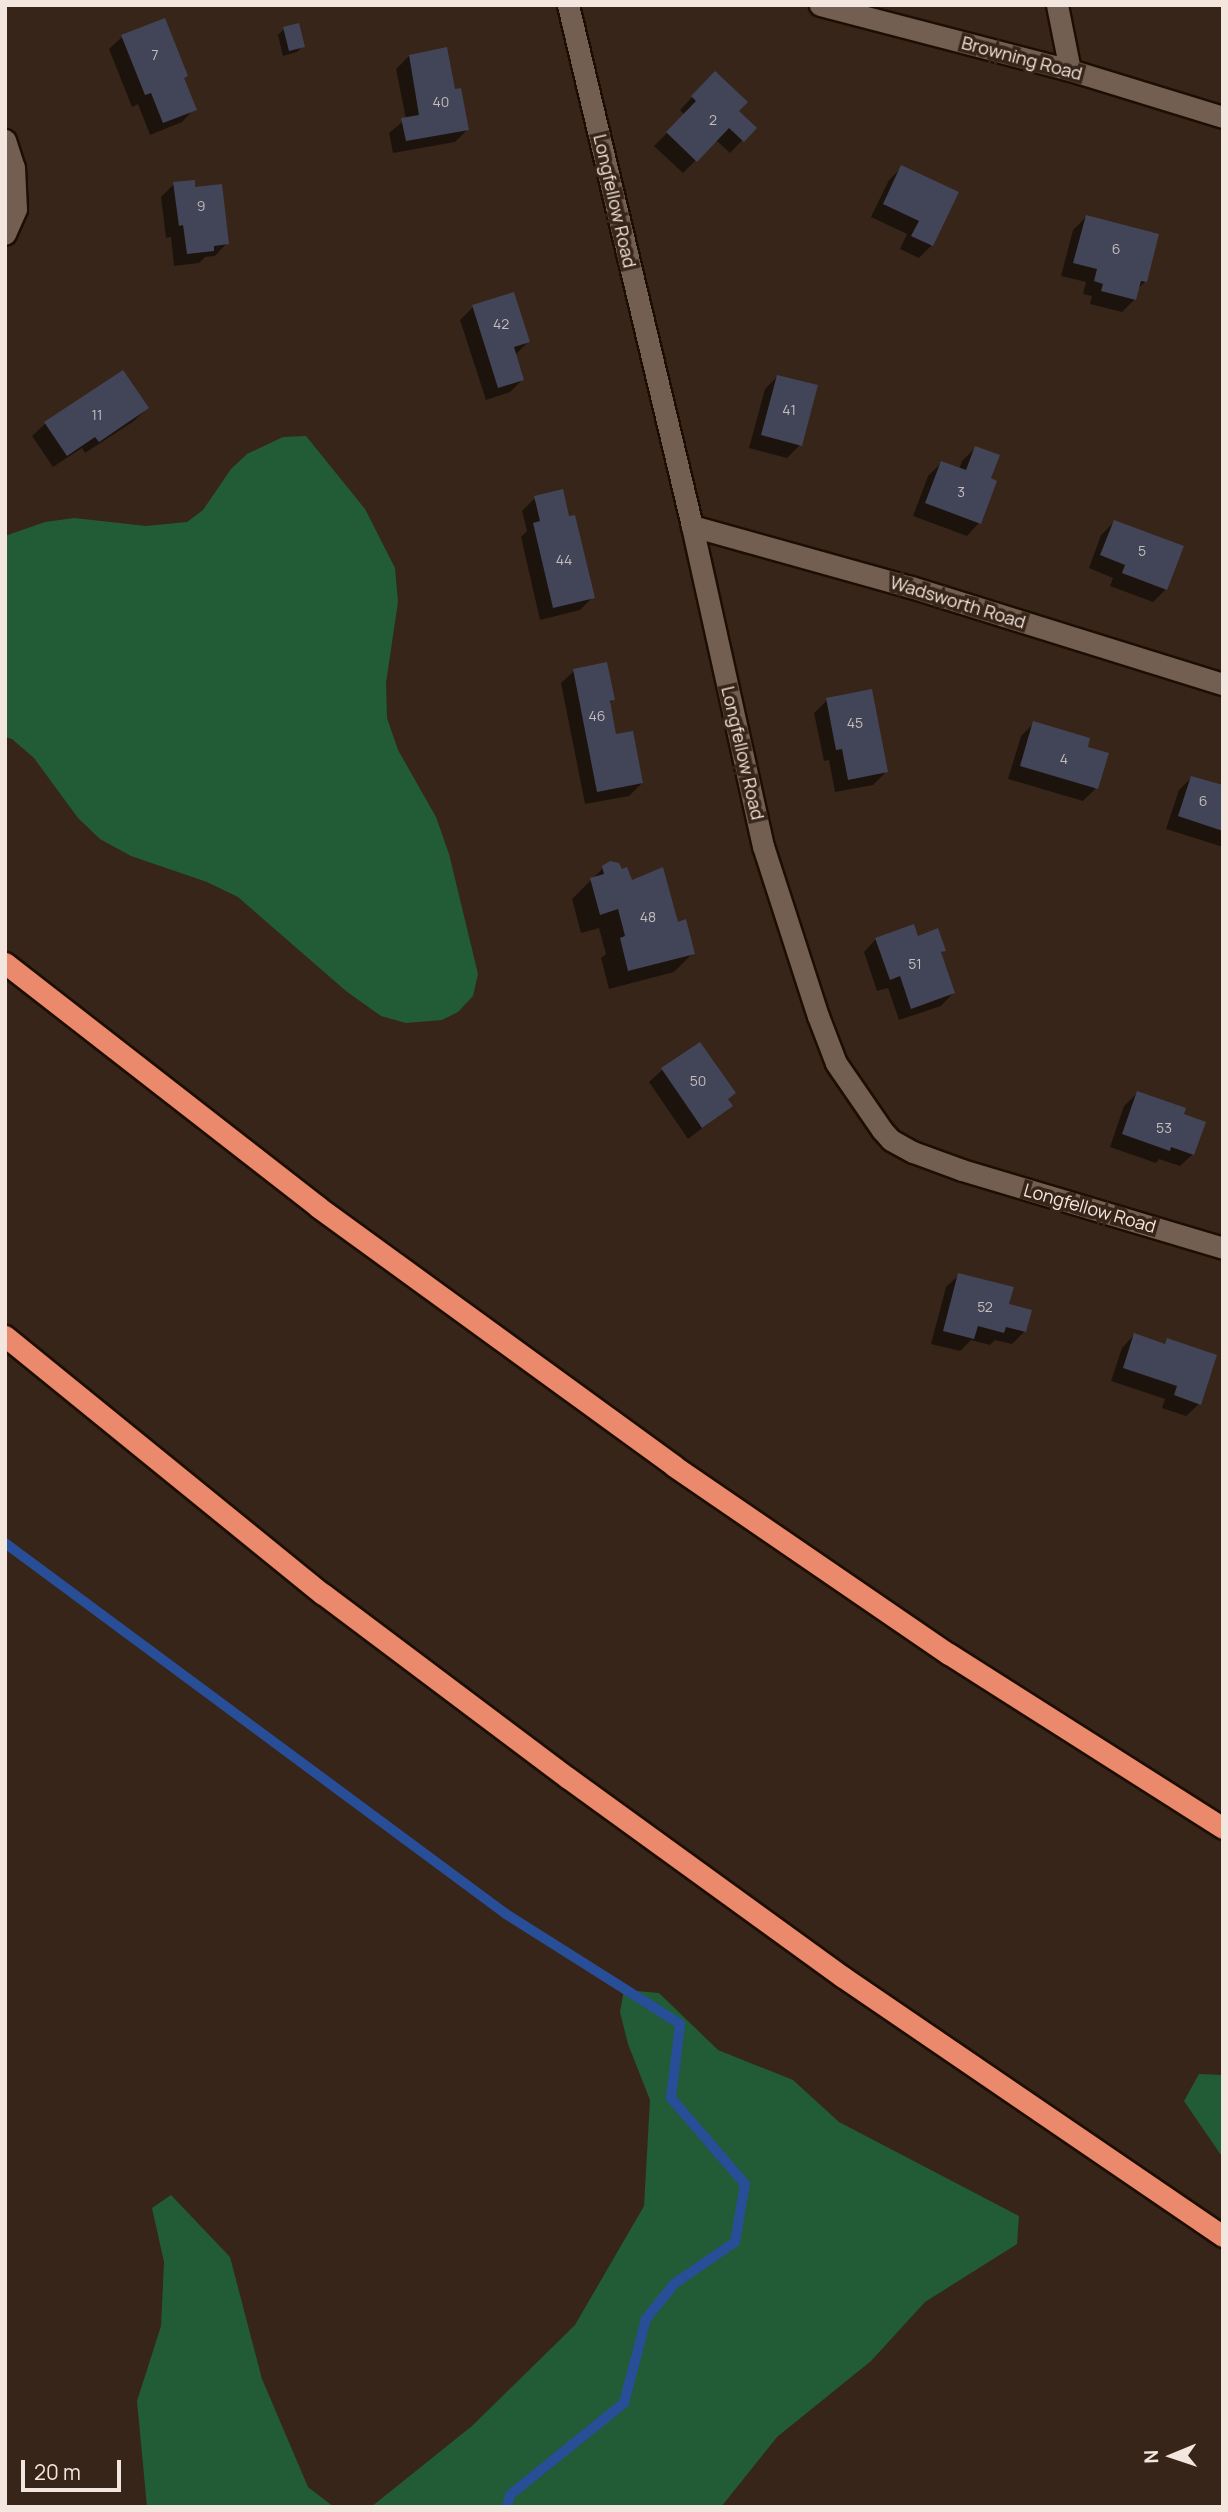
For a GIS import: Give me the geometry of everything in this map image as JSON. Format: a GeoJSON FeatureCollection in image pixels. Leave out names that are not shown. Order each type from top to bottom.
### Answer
{"type":"FeatureCollection","features":[{"type":"Feature","properties":{"kind":"highway"},"geometry":{"type":"LineString","coordinates":[[5,963],[318,1207],[674,1466],[949,1654],[1223,1828]]}},
{"type":"Feature","properties":{"kind":"highway"},"geometry":{"type":"LineString","coordinates":[[5,1336],[323,1594],[546,1762],[843,1977],[1223,2236]]}},
{"type":"Feature","properties":{"kind":"street","name":"Longfellow Road"},"geometry":{"type":"LineString","coordinates":[[568,5],[692,526],[763,846],[826,1040],[836,1063],[864,1107],[891,1140],[930,1159],[1223,1248]]}},
{"type":"Feature","properties":{"kind":"street","name":"Browning Road"},"geometry":{"type":"LineString","coordinates":[[820,5],[1070,70],[1223,117]]}},
{"type":"Feature","properties":{"kind":"street"},"geometry":{"type":"LineString","coordinates":[[1057,5],[1070,70]]}},
{"type":"Feature","properties":{"kind":"street"},"geometry":{"type":"LineString","coordinates":[[5,140],[14,167],[16,209],[5,234]]}},
{"type":"Feature","properties":{"kind":"street","name":"Wadsworth Road"},"geometry":{"type":"LineString","coordinates":[[692,526],[911,587],[1223,684]]}},
{"type":"Feature","properties":{"kind":"green space"},"geometry":{"type":"Polygon","coordinates":[[[306,436],[365,509],[395,568],[398,602],[386,683],[387,718],[398,750],[436,817],[449,854],[478,974],[473,996],[458,1012],[442,1020],[406,1023],[381,1016],[346,991],[238,897],[207,882],[131,856],[100,839],[78,818],[34,758],[12,739],[5,737],[5,536],[45,522],[74,518],[146,526],[187,522],[203,510],[231,469],[247,454],[283,437],[306,436]]]}},
{"type":"Feature","properties":{"kind":"green space"},"geometry":{"type":"Polygon","coordinates":[[[624,1990],[659,1993],[718,2050],[793,2080],[839,2122],[1019,2216],[1017,2244],[925,2302],[871,2361],[777,2437],[721,2507],[371,2507],[472,2426],[575,2325],[644,2206],[650,2100],[628,2044],[620,2012],[624,1990]]]}},
{"type":"Feature","properties":{"kind":"green space"},"geometry":{"type":"Polygon","coordinates":[[[1199,2074],[1223,2075],[1223,2158],[1184,2101],[1199,2074]]]}},
{"type":"Feature","properties":{"kind":"green space"},"geometry":{"type":"Polygon","coordinates":[[[171,2195],[230,2257],[262,2379],[308,2487],[334,2507],[147,2507],[137,2401],[161,2326],[164,2262],[152,2208],[171,2195]]]}},
{"type":"Feature","properties":{"kind":"building"},"geometry":{"type":"Polygon","coordinates":[[[165,18],[188,76],[184,78],[197,110],[163,123],[151,93],[145,95],[121,35],[165,18]]]}},
{"type":"Feature","properties":{"kind":"building"},"geometry":{"type":"Polygon","coordinates":[[[299,23],[305,47],[289,51],[283,27],[299,23]]]}},
{"type":"Feature","properties":{"kind":"building"},"geometry":{"type":"Polygon","coordinates":[[[447,47],[455,89],[461,88],[469,130],[406,141],[401,118],[419,115],[409,55],[447,47]]]}},
{"type":"Feature","properties":{"kind":"building"},"geometry":{"type":"Polygon","coordinates":[[[715,71],[748,102],[739,111],[757,128],[744,142],[729,128],[697,162],[666,132],[696,101],[691,96],[715,71]]]}},
{"type":"Feature","properties":{"kind":"building"},"geometry":{"type":"Polygon","coordinates":[[[901,165],[959,192],[933,246],[911,236],[919,221],[883,204],[901,165]]]}},
{"type":"Feature","properties":{"kind":"building"},"geometry":{"type":"Polygon","coordinates":[[[195,180],[195,187],[222,184],[229,244],[214,246],[214,251],[187,254],[183,225],[179,226],[173,182],[195,180]]]}},
{"type":"Feature","properties":{"kind":"building"},"geometry":{"type":"Polygon","coordinates":[[[1086,215],[1159,234],[1147,282],[1141,281],[1136,300],[1101,291],[1103,284],[1094,281],[1097,269],[1073,263],[1086,215]]]}},
{"type":"Feature","properties":{"kind":"building"},"geometry":{"type":"Polygon","coordinates":[[[514,292],[530,342],[514,347],[524,380],[498,388],[472,305],[514,292]]]}},
{"type":"Feature","properties":{"kind":"building"},"geometry":{"type":"Polygon","coordinates":[[[123,370],[149,408],[99,442],[95,437],[67,456],[44,422],[123,370]]]}},
{"type":"Feature","properties":{"kind":"building"},"geometry":{"type":"Polygon","coordinates":[[[777,375],[818,385],[802,446],[761,435],[777,375]]]}},
{"type":"Feature","properties":{"kind":"building"},"geometry":{"type":"Polygon","coordinates":[[[975,446],[1000,455],[991,478],[997,481],[981,524],[925,503],[941,461],[966,470],[975,446]]]}},
{"type":"Feature","properties":{"kind":"building"},"geometry":{"type":"Polygon","coordinates":[[[563,489],[569,516],[575,515],[595,598],[553,608],[533,523],[540,521],[534,496],[563,489]]]}},
{"type":"Feature","properties":{"kind":"building"},"geometry":{"type":"Polygon","coordinates":[[[1114,520],[1184,546],[1167,590],[1122,573],[1125,565],[1100,555],[1114,520]]]}},
{"type":"Feature","properties":{"kind":"building"},"geometry":{"type":"Polygon","coordinates":[[[607,662],[615,700],[610,701],[616,734],[633,731],[643,783],[597,792],[573,669],[607,662]]]}},
{"type":"Feature","properties":{"kind":"building"},"geometry":{"type":"Polygon","coordinates":[[[872,689],[888,772],[848,780],[842,749],[836,750],[826,698],[872,689]]]}},
{"type":"Feature","properties":{"kind":"building"},"geometry":{"type":"Polygon","coordinates":[[[1033,721],[1090,738],[1088,747],[1109,753],[1098,789],[1020,766],[1033,721]]]}},
{"type":"Feature","properties":{"kind":"building"},"geometry":{"type":"Polygon","coordinates":[[[1191,776],[1223,785],[1223,831],[1178,816],[1191,776]]]}},
{"type":"Feature","properties":{"kind":"building"},"geometry":{"type":"Polygon","coordinates":[[[610,861],[619,863],[622,869],[627,867],[632,880],[663,867],[678,922],[686,919],[695,954],[628,971],[620,938],[625,936],[618,909],[600,915],[590,878],[604,874],[602,866],[610,861]]]}},
{"type":"Feature","properties":{"kind":"building"},"geometry":{"type":"Polygon","coordinates":[[[914,924],[918,936],[938,928],[946,951],[941,952],[955,993],[911,1009],[900,976],[890,980],[875,938],[914,924]]]}},
{"type":"Feature","properties":{"kind":"building"},"geometry":{"type":"Polygon","coordinates":[[[700,1042],[736,1093],[728,1099],[733,1106],[702,1128],[661,1068],[700,1042]]]}},
{"type":"Feature","properties":{"kind":"building"},"geometry":{"type":"Polygon","coordinates":[[[1137,1091],[1186,1108],[1184,1114],[1206,1122],[1194,1155],[1171,1147],[1170,1151],[1122,1134],[1137,1091]]]}},
{"type":"Feature","properties":{"kind":"building"},"geometry":{"type":"Polygon","coordinates":[[[958,1273],[1014,1287],[1009,1304],[1032,1310],[1026,1332],[1006,1327],[1004,1333],[978,1326],[974,1339],[943,1331],[958,1273]]]}},
{"type":"Feature","properties":{"kind":"building"},"geometry":{"type":"Polygon","coordinates":[[[1134,1333],[1165,1344],[1167,1338],[1217,1355],[1201,1405],[1174,1395],[1177,1386],[1123,1368],[1134,1333]]]}},
{"type":"Feature","properties":{"kind":"waterway"},"geometry":{"type":"LineString","coordinates":[[5,1543],[506,1914],[680,2024],[671,2098],[745,2184],[735,2242],[674,2284],[646,2319],[624,2403],[510,2495],[507,2507]]}}]}
